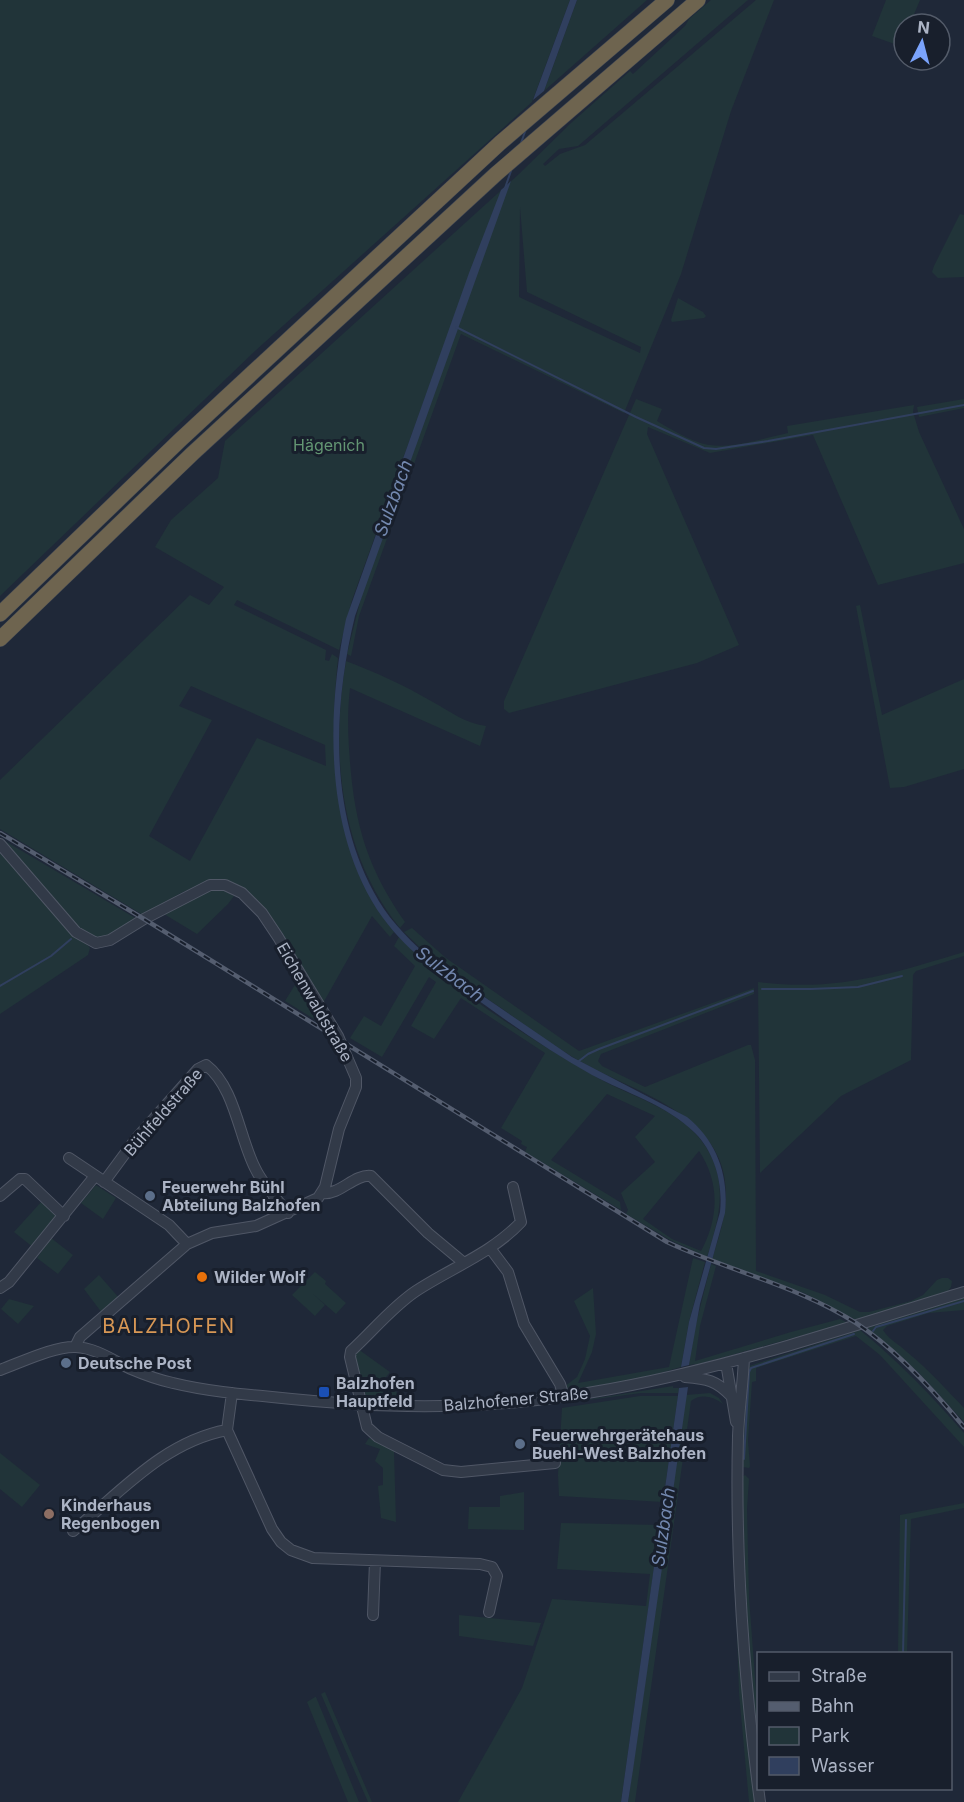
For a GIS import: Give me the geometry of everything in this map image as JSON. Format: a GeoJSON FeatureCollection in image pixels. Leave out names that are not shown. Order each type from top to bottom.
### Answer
{"type":"FeatureCollection","features":[{"type":"Feature","properties":{"kind":"highway"},"geometry":{"type":"LineString","coordinates":[[0,614],[179,441],[500,143],[668,0]]}},
{"type":"Feature","properties":{"kind":"highway"},"geometry":{"type":"LineString","coordinates":[[0,639],[192,454],[496,174],[698,0]]}},
{"type":"Feature","properties":{"kind":"street","name":"Eichenwaldstraße"},"geometry":{"type":"LineString","coordinates":[[0,844],[76,932],[96,943],[111,940],[144,918],[210,885],[218,884],[234,888],[253,903],[278,938],[338,1036],[356,1078],[356,1087],[339,1129],[322,1193]]}},
{"type":"Feature","properties":{"kind":"street","name":"Bühlfeldstraße"},"geometry":{"type":"LineString","coordinates":[[100,1179],[200,1066],[206,1065],[215,1073],[225,1088],[260,1177],[288,1212]]}},
{"type":"Feature","properties":{"kind":"street"},"geometry":{"type":"LineString","coordinates":[[69,1158],[175,1229],[188,1244]]}},
{"type":"Feature","properties":{"kind":"street"},"geometry":{"type":"LineString","coordinates":[[75,1347],[80,1337],[188,1244],[212,1233],[256,1226],[322,1193],[329,1194],[363,1176],[371,1176],[428,1233],[464,1263]]}},
{"type":"Feature","properties":{"kind":"street"},"geometry":{"type":"LineString","coordinates":[[0,1196],[20,1179],[25,1179],[64,1216]]}},
{"type":"Feature","properties":{"kind":"street"},"geometry":{"type":"LineString","coordinates":[[0,1288],[9,1282],[64,1216],[100,1179]]}},
{"type":"Feature","properties":{"kind":"street"},"geometry":{"type":"LineString","coordinates":[[513,1187],[521,1222],[490,1248],[414,1293],[351,1351],[350,1357],[367,1427],[371,1433],[443,1470],[461,1472],[555,1463]]}},
{"type":"Feature","properties":{"kind":"street"},"geometry":{"type":"LineString","coordinates":[[490,1248],[508,1272],[524,1324],[560,1384],[564,1397]]}},
{"type":"Feature","properties":{"kind":"street","name":"Balzhofener Straße"},"geometry":{"type":"LineString","coordinates":[[0,1370],[63,1348],[75,1347],[97,1352],[156,1379],[232,1393],[361,1404],[485,1405],[599,1392],[676,1376],[694,1375],[726,1363],[964,1292]]}},
{"type":"Feature","properties":{"kind":"street"},"geometry":{"type":"LineString","coordinates":[[744,1358],[738,1433],[742,1615],[757,1777]]}},
{"type":"Feature","properties":{"kind":"street"},"geometry":{"type":"LineString","coordinates":[[726,1363],[738,1433]]}},
{"type":"Feature","properties":{"kind":"street"},"geometry":{"type":"LineString","coordinates":[[694,1375],[721,1386],[731,1396]]}},
{"type":"Feature","properties":{"kind":"street"},"geometry":{"type":"LineString","coordinates":[[232,1393],[227,1430],[272,1529],[285,1545],[296,1553],[313,1558],[447,1562],[492,1567],[497,1576],[489,1612]]}},
{"type":"Feature","properties":{"kind":"street"},"geometry":{"type":"LineString","coordinates":[[73,1531],[163,1455],[214,1433],[227,1430]]}},
{"type":"Feature","properties":{"kind":"street"},"geometry":{"type":"LineString","coordinates":[[373,1615],[375,1561]]}},
{"type":"Feature","properties":{"kind":"green space"},"geometry":{"type":"Polygon","coordinates":[[[0,0],[570,0],[532,102],[255,351],[0,596],[0,0]]]}},
{"type":"Feature","properties":{"kind":"green space"},"geometry":{"type":"Polygon","coordinates":[[[577,0],[647,0],[544,91],[577,0]]]}},
{"type":"Feature","properties":{"kind":"green space","name":"Hägenich"},"geometry":{"type":"Polygon","coordinates":[[[711,0],[748,0],[578,146],[559,149],[543,164],[545,166],[560,154],[585,145],[756,0],[774,0],[731,111],[681,274],[624,413],[461,334],[359,616],[351,656],[347,654],[363,590],[449,331],[352,600],[339,650],[237,600],[234,605],[326,650],[325,660],[329,661],[332,654],[338,658],[334,730],[339,801],[358,869],[374,901],[394,932],[390,937],[372,916],[322,1005],[240,888],[203,884],[181,893],[143,915],[0,829],[0,780],[190,595],[209,605],[224,587],[155,547],[171,520],[218,478],[225,441],[519,174],[571,123],[630,71],[633,74],[685,26],[689,19],[711,0]],[[520,207],[519,297],[640,353],[641,347],[527,292],[520,207]],[[191,686],[179,706],[212,720],[149,836],[190,861],[257,738],[326,766],[325,745],[191,686]]]}},
{"type":"Feature","properties":{"kind":"green space"},"geometry":{"type":"Polygon","coordinates":[[[886,0],[920,0],[915,12],[892,12],[892,43],[872,36],[886,0]]]}},
{"type":"Feature","properties":{"kind":"green space"},"geometry":{"type":"Polygon","coordinates":[[[960,214],[964,215],[964,277],[938,278],[932,272],[934,266],[960,214]]]}},
{"type":"Feature","properties":{"kind":"green space"},"geometry":{"type":"Polygon","coordinates":[[[678,298],[703,312],[706,316],[672,322],[678,298]]]}},
{"type":"Feature","properties":{"kind":"green space"},"geometry":{"type":"Polygon","coordinates":[[[636,399],[662,409],[657,421],[685,437],[718,446],[742,444],[788,433],[787,426],[914,405],[913,412],[919,432],[964,529],[964,563],[878,585],[813,435],[710,453],[648,427],[647,434],[739,645],[697,663],[509,713],[504,709],[504,701],[636,399]]]}},
{"type":"Feature","properties":{"kind":"green space"},"geometry":{"type":"Polygon","coordinates":[[[964,399],[964,408],[919,417],[917,407],[964,399]]]}},
{"type":"Feature","properties":{"kind":"green space"},"geometry":{"type":"Polygon","coordinates":[[[860,605],[882,715],[964,679],[964,769],[904,787],[890,788],[856,606],[860,605]]]}},
{"type":"Feature","properties":{"kind":"green space"},"geometry":{"type":"Polygon","coordinates":[[[346,661],[400,684],[464,719],[486,726],[480,746],[350,688],[349,744],[352,785],[360,827],[382,884],[405,922],[400,928],[380,899],[364,868],[352,835],[344,801],[339,731],[346,661]]]}},
{"type":"Feature","properties":{"kind":"green space"},"geometry":{"type":"Polygon","coordinates":[[[0,838],[137,919],[105,937],[82,934],[0,841],[0,838]]]}},
{"type":"Feature","properties":{"kind":"green space"},"geometry":{"type":"Polygon","coordinates":[[[0,847],[90,948],[88,955],[0,1014],[0,847]]]}},
{"type":"Feature","properties":{"kind":"green space"},"geometry":{"type":"Polygon","coordinates":[[[212,890],[226,891],[234,896],[197,934],[164,914],[203,893],[212,890]]]}},
{"type":"Feature","properties":{"kind":"green space"},"geometry":{"type":"Polygon","coordinates":[[[412,928],[446,958],[579,1051],[754,988],[754,994],[601,1054],[598,1061],[602,1066],[645,1087],[751,1045],[755,1060],[756,1271],[825,1295],[860,1312],[869,1312],[911,1301],[923,1295],[937,1280],[942,1278],[952,1281],[951,1287],[948,1291],[856,1320],[804,1293],[712,1259],[723,1218],[726,1190],[720,1162],[702,1132],[669,1106],[562,1051],[464,983],[427,954],[404,932],[412,928]]]}},
{"type":"Feature","properties":{"kind":"green space"},"geometry":{"type":"Polygon","coordinates":[[[399,937],[444,977],[493,1013],[596,1077],[670,1114],[696,1134],[713,1160],[720,1187],[718,1215],[707,1257],[670,1240],[626,1214],[628,1210],[621,1193],[655,1162],[635,1137],[655,1116],[607,1094],[551,1160],[620,1202],[621,1210],[525,1152],[527,1147],[521,1144],[522,1141],[501,1128],[545,1053],[461,998],[434,1039],[411,1026],[436,982],[429,977],[382,1057],[350,1038],[364,1016],[381,1026],[415,966],[394,946],[399,937]],[[699,1151],[643,1219],[672,1239],[701,1251],[711,1226],[715,1200],[711,1175],[699,1151]]]}},
{"type":"Feature","properties":{"kind":"green space"},"geometry":{"type":"Polygon","coordinates":[[[964,952],[964,956],[916,971],[913,975],[911,1060],[841,1096],[760,1173],[758,982],[813,985],[839,983],[888,974],[964,952]]]}},
{"type":"Feature","properties":{"kind":"green space"},"geometry":{"type":"Polygon","coordinates":[[[298,980],[318,1013],[314,1019],[285,1001],[298,980]]]}},
{"type":"Feature","properties":{"kind":"green space"},"geometry":{"type":"Polygon","coordinates":[[[96,1185],[116,1198],[103,1219],[81,1203],[96,1185]]]}},
{"type":"Feature","properties":{"kind":"green space"},"geometry":{"type":"Polygon","coordinates":[[[42,1201],[57,1216],[34,1248],[14,1232],[42,1201]]]}},
{"type":"Feature","properties":{"kind":"green space"},"geometry":{"type":"Polygon","coordinates":[[[51,1238],[73,1255],[58,1274],[37,1258],[51,1238]]]}},
{"type":"Feature","properties":{"kind":"green space"},"geometry":{"type":"Polygon","coordinates":[[[693,1258],[705,1262],[689,1322],[681,1367],[633,1381],[571,1392],[565,1386],[577,1377],[585,1359],[590,1336],[574,1301],[593,1288],[596,1334],[592,1352],[578,1383],[669,1367],[693,1258]]]}},
{"type":"Feature","properties":{"kind":"green space"},"geometry":{"type":"Polygon","coordinates":[[[711,1264],[716,1266],[700,1326],[695,1361],[840,1319],[848,1323],[689,1365],[695,1328],[711,1264]]]}},
{"type":"Feature","properties":{"kind":"green space"},"geometry":{"type":"Polygon","coordinates":[[[315,1272],[346,1303],[336,1314],[312,1293],[325,1305],[315,1316],[292,1295],[315,1272]]]}},
{"type":"Feature","properties":{"kind":"green space"},"geometry":{"type":"Polygon","coordinates":[[[99,1275],[120,1299],[102,1313],[84,1289],[99,1275]]]}},
{"type":"Feature","properties":{"kind":"green space"},"geometry":{"type":"Polygon","coordinates":[[[964,1297],[964,1310],[929,1313],[887,1326],[883,1330],[930,1372],[964,1408],[964,1422],[919,1373],[867,1328],[964,1297]]]}},
{"type":"Feature","properties":{"kind":"green space"},"geometry":{"type":"Polygon","coordinates":[[[9,1299],[34,1306],[18,1324],[1,1309],[9,1299]]]}},
{"type":"Feature","properties":{"kind":"green space"},"geometry":{"type":"Polygon","coordinates":[[[860,1330],[901,1366],[952,1419],[964,1433],[964,1447],[880,1355],[856,1336],[756,1368],[756,1381],[752,1382],[748,1441],[750,1466],[749,1468],[743,1467],[746,1371],[749,1366],[860,1330]]]}},
{"type":"Feature","properties":{"kind":"green space"},"geometry":{"type":"Polygon","coordinates":[[[358,1349],[390,1372],[383,1381],[408,1402],[366,1401],[354,1353],[358,1349]]]}},
{"type":"Feature","properties":{"kind":"green space"},"geometry":{"type":"Polygon","coordinates":[[[673,1386],[673,1388],[679,1388],[678,1393],[641,1393],[565,1403],[673,1386]]]}},
{"type":"Feature","properties":{"kind":"green space"},"geometry":{"type":"Polygon","coordinates":[[[710,1393],[719,1398],[723,1404],[707,1397],[699,1397],[691,1401],[635,1802],[628,1802],[686,1395],[710,1393]]]}},
{"type":"Feature","properties":{"kind":"green space"},"geometry":{"type":"Polygon","coordinates":[[[640,1396],[678,1396],[663,1502],[559,1496],[562,1408],[640,1396]]]}},
{"type":"Feature","properties":{"kind":"green space"},"geometry":{"type":"Polygon","coordinates":[[[369,1438],[394,1451],[396,1522],[381,1518],[378,1486],[383,1485],[383,1468],[375,1461],[380,1449],[365,1444],[369,1438]]]}},
{"type":"Feature","properties":{"kind":"green space"},"geometry":{"type":"Polygon","coordinates":[[[0,1453],[40,1485],[22,1507],[0,1489],[0,1453]]]}},
{"type":"Feature","properties":{"kind":"green space"},"geometry":{"type":"Polygon","coordinates":[[[745,1475],[749,1479],[747,1509],[749,1597],[757,1705],[757,1746],[747,1627],[742,1477],[745,1475]]]}},
{"type":"Feature","properties":{"kind":"green space"},"geometry":{"type":"Polygon","coordinates":[[[732,1479],[756,1802],[749,1802],[739,1693],[732,1479]]]}},
{"type":"Feature","properties":{"kind":"green space"},"geometry":{"type":"Polygon","coordinates":[[[524,1492],[524,1530],[468,1529],[469,1507],[500,1507],[500,1496],[524,1492]]]}},
{"type":"Feature","properties":{"kind":"green space"},"geometry":{"type":"Polygon","coordinates":[[[964,1503],[964,1508],[911,1519],[907,1652],[898,1652],[900,1515],[964,1503]]]}},
{"type":"Feature","properties":{"kind":"green space"},"geometry":{"type":"Polygon","coordinates":[[[561,1523],[660,1525],[621,1802],[458,1802],[522,1688],[552,1599],[646,1606],[650,1574],[557,1569],[561,1523]]]}},
{"type":"Feature","properties":{"kind":"green space"},"geometry":{"type":"Polygon","coordinates":[[[459,1615],[541,1623],[533,1646],[459,1636],[459,1615]]]}},
{"type":"Feature","properties":{"kind":"green space"},"geometry":{"type":"Polygon","coordinates":[[[325,1692],[372,1802],[368,1802],[321,1694],[325,1692]]]}},
{"type":"Feature","properties":{"kind":"green space"},"geometry":{"type":"Polygon","coordinates":[[[315,1697],[359,1802],[348,1802],[307,1702],[315,1697]]]}},
{"type":"Feature","properties":{"kind":"water"},"geometry":{"type":"Polygon","coordinates":[[[570,0],[577,0],[544,91],[533,100],[570,0]]]}},
{"type":"Feature","properties":{"kind":"water"},"geometry":{"type":"Polygon","coordinates":[[[511,181],[355,616],[347,652],[339,728],[344,804],[353,841],[366,876],[384,909],[418,948],[442,968],[572,1057],[687,1117],[697,1126],[713,1148],[723,1173],[725,1213],[700,1304],[689,1365],[681,1367],[689,1322],[720,1212],[719,1180],[708,1150],[684,1123],[646,1100],[592,1075],[550,1050],[429,965],[404,943],[383,918],[364,886],[350,850],[340,812],[333,734],[339,656],[346,619],[469,273],[501,190],[511,181]]]}},
{"type":"Feature","properties":{"kind":"water"},"geometry":{"type":"Polygon","coordinates":[[[688,1387],[628,1802],[621,1802],[679,1388],[688,1387]]]}},
{"type":"Feature","properties":{"kind":"waterway","name":"Sulzbach"},"geometry":{"type":"LineString","coordinates":[[521,143],[526,129]]}},
{"type":"Feature","properties":{"kind":"waterway","name":"Sulzbach"},"geometry":{"type":"LineString","coordinates":[[505,188],[511,171]]}},
{"type":"Feature","properties":{"kind":"waterway"},"geometry":{"type":"LineString","coordinates":[[456,327],[636,417],[704,448],[716,449],[768,441],[964,405]]}},
{"type":"Feature","properties":{"kind":"waterway"},"geometry":{"type":"LineString","coordinates":[[0,986],[51,956],[71,939]]}},
{"type":"Feature","properties":{"kind":"waterway"},"geometry":{"type":"LineString","coordinates":[[762,989],[858,987],[902,976]]}},
{"type":"Feature","properties":{"kind":"waterway"},"geometry":{"type":"LineString","coordinates":[[579,1061],[599,1049],[753,991]]}},
{"type":"Feature","properties":{"kind":"waterway"},"geometry":{"type":"LineString","coordinates":[[873,1331],[876,1327],[964,1301]]}},
{"type":"Feature","properties":{"kind":"waterway"},"geometry":{"type":"LineString","coordinates":[[744,1459],[751,1368],[854,1334]]}},
{"type":"Feature","properties":{"kind":"waterway"},"geometry":{"type":"LineString","coordinates":[[903,1652],[906,1520]]}},
{"type":"Feature","properties":{"kind":"railway"},"geometry":{"type":"LineString","coordinates":[[0,833],[144,919],[667,1242],[811,1299],[856,1323],[885,1345],[913,1371],[964,1427]]}},
{"type":"Feature","properties":{"kind":"place","name":"Feuerwehr Bühl Abteilung Balzhofen"},"geometry":{"type":"Point","coordinates":[150,1196]}},
{"type":"Feature","properties":{"kind":"place","name":"Wilder Wolf"},"geometry":{"type":"Point","coordinates":[202,1277]}},
{"type":"Feature","properties":{"kind":"place","name":"Deutsche Post"},"geometry":{"type":"Point","coordinates":[66,1363]}},
{"type":"Feature","properties":{"kind":"place","name":"Balzhofen Hauptfeld"},"geometry":{"type":"Point","coordinates":[324,1392]}},
{"type":"Feature","properties":{"kind":"place","name":"Feuerwehrgerätehaus Buehl-West Balzhofen"},"geometry":{"type":"Point","coordinates":[520,1444]}},
{"type":"Feature","properties":{"kind":"place","name":"Kinderhaus Regenbogen"},"geometry":{"type":"Point","coordinates":[49,1514]}},
{"type":"Feature","properties":{"kind":"district","name":"BALZHOFEN"},"geometry":{"type":"Point","coordinates":[169,1326]}}]}
